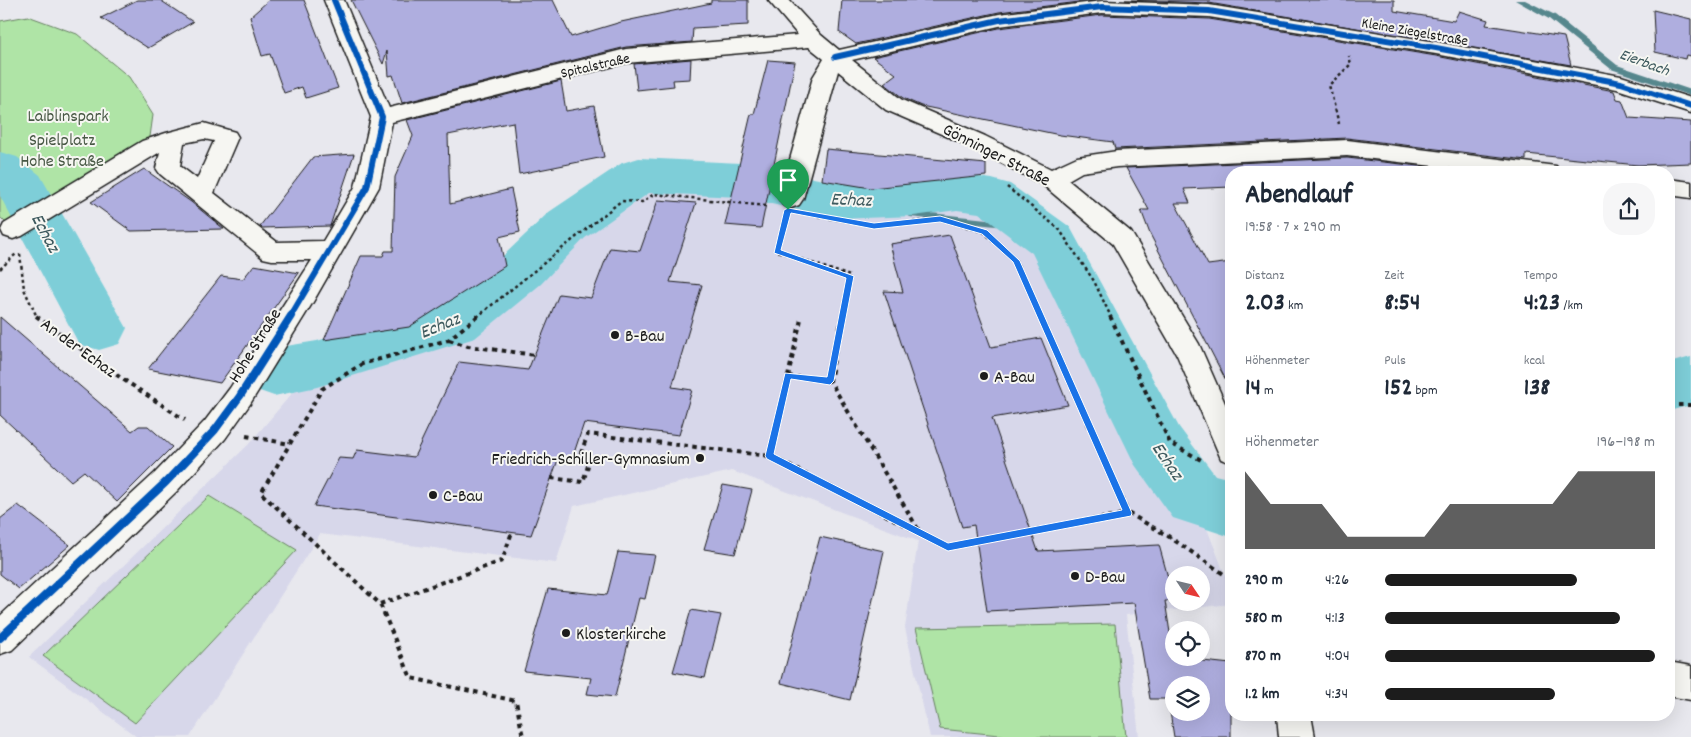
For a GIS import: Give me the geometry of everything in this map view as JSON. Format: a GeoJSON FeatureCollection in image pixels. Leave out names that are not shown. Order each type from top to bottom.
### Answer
{"type":"FeatureCollection","features":[{"type":"Feature","properties":{"kind":"street"},"geometry":{"type":"LineString","coordinates":[[334,0],[382,116]]}},
{"type":"Feature","properties":{"kind":"street","name":"Gönninger Straße"},"geometry":{"type":"LineString","coordinates":[[778,0],[814,40],[894,105],[977,141],[1051,179],[1122,238],[1189,352],[1222,455]]}},
{"type":"Feature","properties":{"kind":"street","name":"Kleine Ziegelstraße"},"geometry":{"type":"LineString","coordinates":[[834,57],[999,20],[1101,3],[1210,11],[1346,33],[1621,83],[1691,106]]}},
{"type":"Feature","properties":{"kind":"street","name":"Spitalstraße"},"geometry":{"type":"LineString","coordinates":[[382,116],[626,56],[814,40]]}},
{"type":"Feature","properties":{"kind":"street"},"geometry":{"type":"LineString","coordinates":[[788,210],[824,77],[834,57]]}},
{"type":"Feature","properties":{"kind":"street","name":"Hohe Straße"},"geometry":{"type":"LineString","coordinates":[[0,638],[166,482],[214,430],[240,396],[332,250],[367,187],[382,116]]}},
{"type":"Feature","properties":{"kind":"street"},"geometry":{"type":"LineString","coordinates":[[11,233],[150,147],[174,138],[204,131],[227,137],[201,196]]}},
{"type":"Feature","properties":{"kind":"street"},"geometry":{"type":"LineString","coordinates":[[174,138],[168,168],[272,251],[332,250]]}},
{"type":"Feature","properties":{"kind":"street"},"geometry":{"type":"LineString","coordinates":[[1347,148],[1354,166]]}},
{"type":"Feature","properties":{"kind":"street"},"geometry":{"type":"LineString","coordinates":[[1051,179],[1077,165],[1116,159],[1253,150],[1347,148],[1498,166]]}},
{"type":"Feature","properties":{"kind":"street"},"geometry":{"type":"LineString","coordinates":[[1675,188],[1691,190]]}},
{"type":"Feature","properties":{"kind":"street"},"geometry":{"type":"LineString","coordinates":[[1675,680],[1691,683]]}},
{"type":"Feature","properties":{"kind":"street"},"geometry":{"type":"LineString","coordinates":[[1295,721],[1298,737]]}},
{"type":"Feature","properties":{"kind":"path"},"geometry":{"type":"LineString","coordinates":[[1346,33],[1351,64],[1329,86],[1347,148]]}},
{"type":"Feature","properties":{"kind":"path"},"geometry":{"type":"LineString","coordinates":[[1002,183],[1059,229],[1094,281],[1170,443],[1203,461],[1222,455]]}},
{"type":"Feature","properties":{"kind":"path"},"geometry":{"type":"LineString","coordinates":[[523,737],[516,701],[412,678],[380,604],[261,493],[322,389],[362,364],[448,340],[621,201],[642,202],[654,194],[788,210],[874,226],[940,219],[984,232],[1016,261],[1128,513],[1168,536],[1225,575]]}},
{"type":"Feature","properties":{"kind":"path"},"geometry":{"type":"LineString","coordinates":[[788,210],[777,251],[850,276],[830,381],[922,535]]}},
{"type":"Feature","properties":{"kind":"path"},"geometry":{"type":"LineString","coordinates":[[0,270],[11,233]]}},
{"type":"Feature","properties":{"kind":"path"},"geometry":{"type":"LineString","coordinates":[[770,456],[801,318]]}},
{"type":"Feature","properties":{"kind":"path"},"geometry":{"type":"LineString","coordinates":[[448,340],[468,346],[534,355]]}},
{"type":"Feature","properties":{"kind":"path"},"geometry":{"type":"LineString","coordinates":[[788,376],[830,381]]}},
{"type":"Feature","properties":{"kind":"path"},"geometry":{"type":"LineString","coordinates":[[1675,404],[1691,405]]}},
{"type":"Feature","properties":{"kind":"path"},"geometry":{"type":"LineString","coordinates":[[551,478],[583,482],[590,460],[579,458],[588,434],[770,456],[948,547],[1128,513]]}},
{"type":"Feature","properties":{"kind":"path"},"geometry":{"type":"LineString","coordinates":[[380,604],[502,561],[512,532]]}},
{"type":"Feature","properties":{"kind":"shaded area","name":"Friedrich-Schiller-Gymnasium"},"geometry":{"type":"Polygon","coordinates":[[[639,175],[740,180],[838,201],[914,198],[957,192],[992,197],[1052,241],[1157,446],[1195,498],[1225,575],[1225,605],[1210,606],[1210,566],[1165,566],[1165,611],[1126,615],[1139,737],[930,737],[905,628],[918,541],[732,471],[574,506],[556,563],[320,534],[190,737],[137,737],[29,657],[248,445],[317,364],[455,322],[522,270],[567,225],[639,175]]]}},
{"type":"Feature","properties":{"kind":"green space","name":"Laiblinspark"},"geometry":{"type":"Polygon","coordinates":[[[28,16],[77,34],[129,77],[153,115],[149,144],[13,230],[0,217],[0,21],[28,16]]]}},
{"type":"Feature","properties":{"kind":"green space"},"geometry":{"type":"Polygon","coordinates":[[[209,496],[297,550],[135,723],[43,656],[209,496]]]}},
{"type":"Feature","properties":{"kind":"green space"},"geometry":{"type":"Polygon","coordinates":[[[1115,624],[1126,737],[1019,737],[940,729],[916,628],[1115,624]]]}},
{"type":"Feature","properties":{"kind":"building"},"geometry":{"type":"Polygon","coordinates":[[[137,0],[160,0],[193,22],[148,48],[101,18],[137,0]]]}},
{"type":"Feature","properties":{"kind":"building"},"geometry":{"type":"Polygon","coordinates":[[[269,0],[304,0],[338,88],[306,98],[302,87],[284,93],[270,54],[262,56],[250,17],[269,0]]]}},
{"type":"Feature","properties":{"kind":"building"},"geometry":{"type":"Polygon","coordinates":[[[351,0],[553,0],[571,37],[621,22],[711,3],[711,0],[748,0],[748,25],[693,28],[692,42],[626,47],[402,103],[393,75],[389,76],[387,51],[383,64],[351,0]]]}},
{"type":"Feature","properties":{"kind":"building"},"geometry":{"type":"Polygon","coordinates":[[[842,0],[1095,0],[999,12],[856,44],[839,32],[842,0]]]}},
{"type":"Feature","properties":{"kind":"building"},"geometry":{"type":"Polygon","coordinates":[[[1125,0],[1394,0],[1394,11],[1454,21],[1459,11],[1488,20],[1486,25],[1564,37],[1571,65],[1209,3],[1125,0]]]}},
{"type":"Feature","properties":{"kind":"building"},"geometry":{"type":"Polygon","coordinates":[[[1653,10],[1691,19],[1691,56],[1686,55],[1685,59],[1655,52],[1653,10]]]}},
{"type":"Feature","properties":{"kind":"building"},"geometry":{"type":"Polygon","coordinates":[[[1102,15],[1209,19],[1436,56],[1614,91],[1617,99],[1622,100],[1629,118],[1691,122],[1691,163],[1638,165],[1526,154],[1526,160],[1347,138],[1115,149],[1113,142],[1060,135],[921,106],[903,98],[884,83],[896,74],[873,57],[999,28],[1102,15]]]}},
{"type":"Feature","properties":{"kind":"building"},"geometry":{"type":"Polygon","coordinates":[[[691,59],[690,79],[673,80],[674,86],[637,90],[634,64],[691,59]]]}},
{"type":"Feature","properties":{"kind":"building"},"geometry":{"type":"Polygon","coordinates":[[[768,60],[795,62],[761,228],[725,225],[751,114],[754,114],[768,60]]]}},
{"type":"Feature","properties":{"kind":"building"},"geometry":{"type":"Polygon","coordinates":[[[561,81],[566,111],[594,106],[604,157],[519,174],[513,122],[448,135],[450,204],[511,189],[520,232],[499,237],[505,266],[409,327],[324,340],[361,256],[383,256],[385,251],[393,251],[395,177],[413,136],[407,120],[561,81]]]}},
{"type":"Feature","properties":{"kind":"building"},"geometry":{"type":"Polygon","coordinates":[[[826,149],[986,164],[986,176],[871,188],[822,180],[826,149]]]}},
{"type":"Feature","properties":{"kind":"building"},"geometry":{"type":"Polygon","coordinates":[[[354,154],[330,226],[262,228],[260,226],[313,157],[354,154]]]}},
{"type":"Feature","properties":{"kind":"building"},"geometry":{"type":"Polygon","coordinates":[[[1347,158],[1419,166],[1225,166],[1225,187],[1184,189],[1190,203],[1175,203],[1208,265],[1225,263],[1225,378],[1150,234],[1141,210],[1149,210],[1126,168],[1347,158]]]}},
{"type":"Feature","properties":{"kind":"building"},"geometry":{"type":"Polygon","coordinates":[[[144,169],[191,202],[224,229],[131,231],[91,202],[144,169]]]}},
{"type":"Feature","properties":{"kind":"building"},"geometry":{"type":"Polygon","coordinates":[[[658,200],[696,203],[670,282],[702,285],[672,387],[692,390],[679,435],[584,423],[572,459],[559,457],[531,535],[314,506],[339,458],[353,459],[357,450],[414,457],[459,362],[528,370],[559,294],[591,298],[610,248],[640,251],[658,200]]]}},
{"type":"Feature","properties":{"kind":"building"},"geometry":{"type":"Polygon","coordinates":[[[950,235],[991,347],[1041,338],[1068,405],[992,418],[1038,551],[1159,545],[1165,567],[1165,611],[1167,611],[1168,621],[1165,621],[1165,666],[1210,666],[1210,662],[1225,663],[1225,721],[1231,721],[1231,737],[1174,737],[1171,721],[1210,721],[1210,676],[1165,676],[1165,699],[1150,699],[1134,603],[987,611],[974,525],[962,527],[884,291],[903,292],[890,244],[950,235]]]}},
{"type":"Feature","properties":{"kind":"building"},"geometry":{"type":"Polygon","coordinates":[[[254,265],[299,273],[220,383],[148,369],[221,276],[243,279],[254,265]]]}},
{"type":"Feature","properties":{"kind":"building"},"geometry":{"type":"Polygon","coordinates":[[[0,317],[132,431],[139,426],[148,426],[172,447],[117,502],[84,471],[71,481],[0,415],[0,317]]]}},
{"type":"Feature","properties":{"kind":"building"},"geometry":{"type":"Polygon","coordinates":[[[723,485],[752,490],[735,554],[704,549],[723,485]]]}},
{"type":"Feature","properties":{"kind":"building"},"geometry":{"type":"Polygon","coordinates":[[[18,505],[70,545],[19,589],[0,574],[0,519],[18,505]]]}},
{"type":"Feature","properties":{"kind":"building"},"geometry":{"type":"Polygon","coordinates":[[[820,537],[884,551],[850,700],[781,683],[820,537]]]}},
{"type":"Feature","properties":{"kind":"building"},"geometry":{"type":"Polygon","coordinates":[[[618,552],[655,555],[645,599],[639,598],[615,697],[587,694],[591,678],[524,671],[548,589],[607,595],[618,552]]]}},
{"type":"Feature","properties":{"kind":"building"},"geometry":{"type":"Polygon","coordinates":[[[691,610],[721,615],[705,678],[673,672],[691,610]]]}},
{"type":"Feature","properties":{"kind":"waterway","name":"Eierbach"},"geometry":{"type":"LineString","coordinates":[[1519,0],[1552,17],[1614,67],[1691,93]]}},
{"type":"Feature","properties":{"kind":"waterway","name":"Echaz"},"geometry":{"type":"LineString","coordinates":[[0,169],[22,187],[99,328]]}},
{"type":"Feature","properties":{"kind":"waterway","name":"Echaz"},"geometry":{"type":"LineString","coordinates":[[274,372],[317,364],[455,322],[522,270],[567,225],[639,175],[740,180],[838,201],[914,198],[957,192],[992,197],[1052,241],[1157,446],[1195,498],[1225,506]]}},
{"type":"Feature","properties":{"kind":"waterway"},"geometry":{"type":"LineString","coordinates":[[889,199],[910,214],[1033,227]]}},
{"type":"Feature","properties":{"kind":"waterway","name":"Echaz"},"geometry":{"type":"LineString","coordinates":[[1675,385],[1691,381]]}},
{"type":"Feature","properties":{"kind":"cycle path"},"geometry":{"type":"LineString","coordinates":[[0,638],[166,482],[215,430],[240,396],[304,295],[367,187],[382,117],[334,0]]}},
{"type":"Feature","properties":{"kind":"cycle path"},"geometry":{"type":"LineString","coordinates":[[835,57],[999,20],[1102,7],[1209,11],[1436,48],[1621,83],[1691,106]]}},
{"type":"Feature","properties":{"kind":"place","name":"B-Bau"},"geometry":{"type":"Point","coordinates":[615,335]}},
{"type":"Feature","properties":{"kind":"place","name":"A-Bau"},"geometry":{"type":"Point","coordinates":[984,376]}},
{"type":"Feature","properties":{"kind":"place","name":"Friedrich-Schiller-Gymnasium"},"geometry":{"type":"Point","coordinates":[700,458]}},
{"type":"Feature","properties":{"kind":"place","name":"C-Bau"},"geometry":{"type":"Point","coordinates":[433,495]}},
{"type":"Feature","properties":{"kind":"place","name":"D-Bau"},"geometry":{"type":"Point","coordinates":[1075,576]}},
{"type":"Feature","properties":{"kind":"place","name":"Klosterkirche"},"geometry":{"type":"Point","coordinates":[566,633]}},
{"type":"Feature","properties":{"kind":"route"},"geometry":{"type":"LineString","coordinates":[[788,210],[874,226],[940,219],[984,232],[1016,261],[1128,513],[948,547],[770,456],[788,376],[830,381],[850,276],[777,251],[788,210]]}},
{"type":"Feature","properties":{"kind":"park label","name":"Spielplatz Hohe Straße"},"geometry":{"type":"Point","coordinates":[62,149]}}]}
